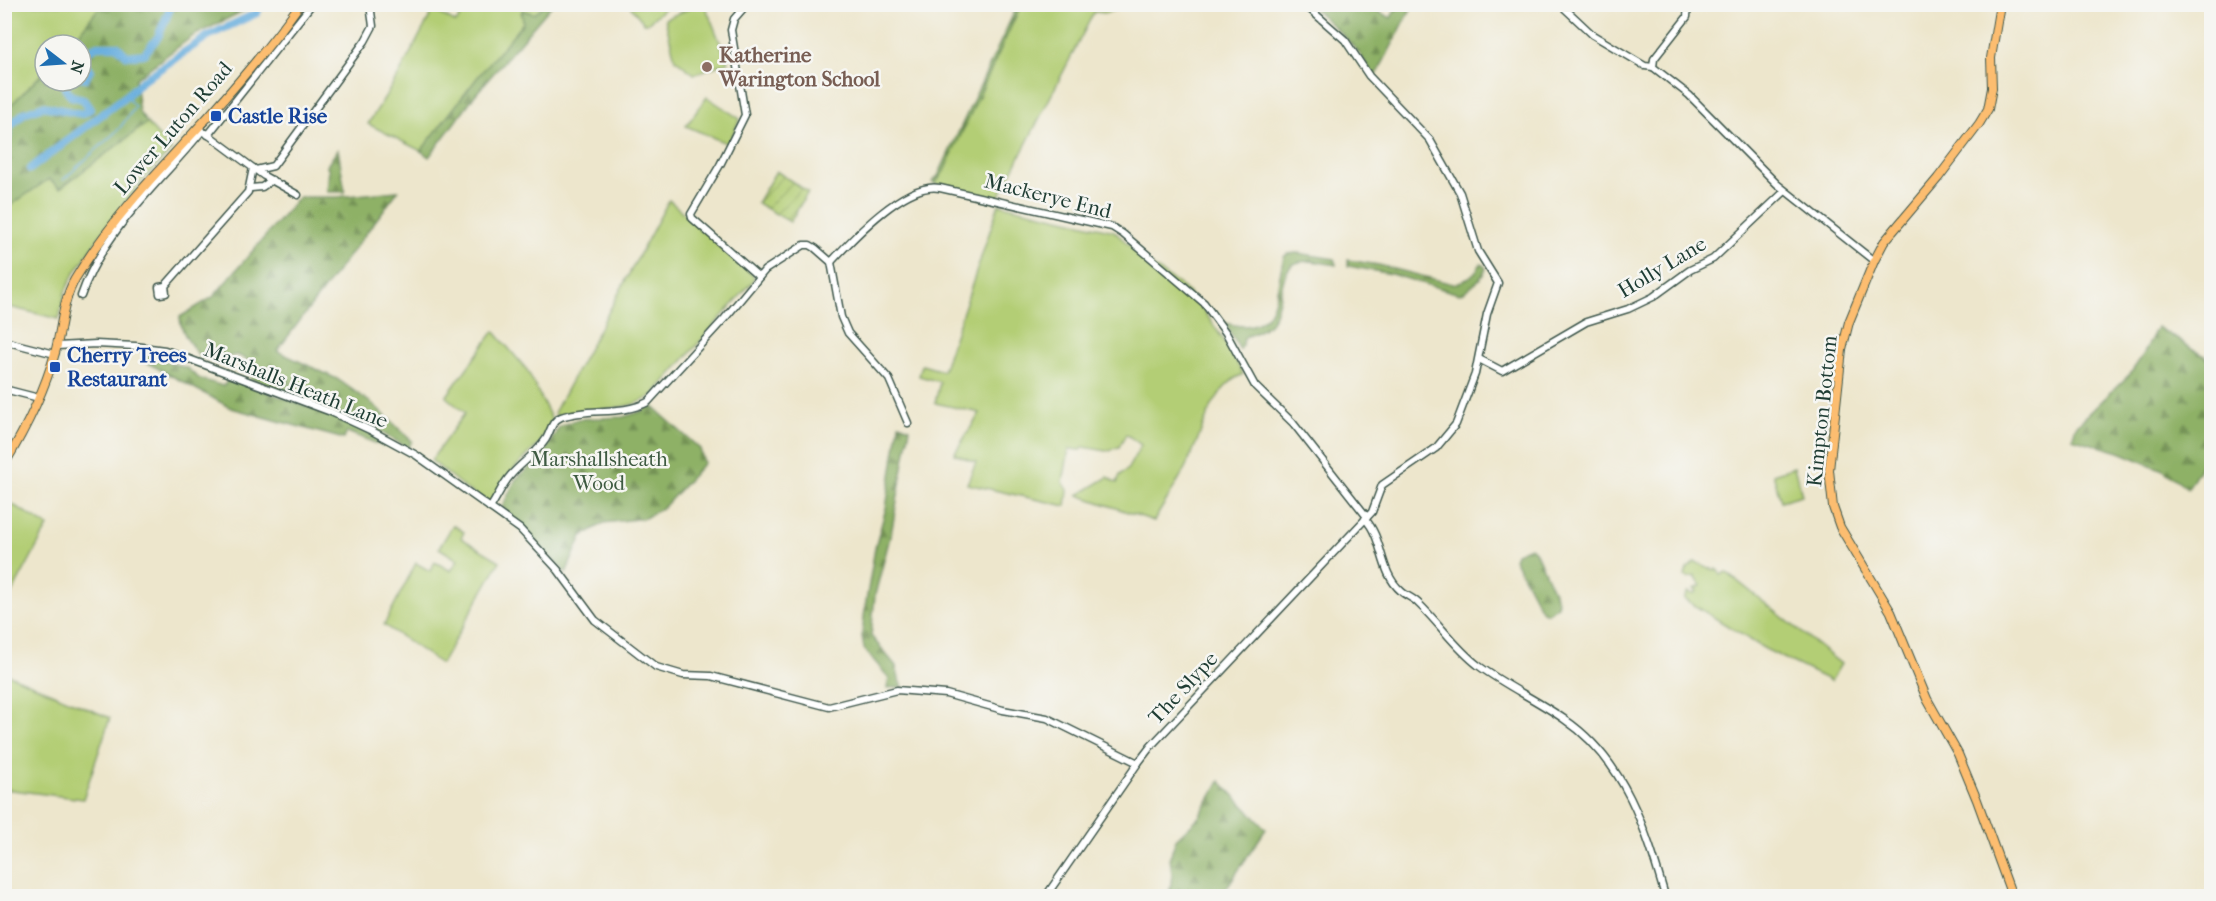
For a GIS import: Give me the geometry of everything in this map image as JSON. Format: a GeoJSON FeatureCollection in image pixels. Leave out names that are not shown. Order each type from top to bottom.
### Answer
{"type":"FeatureCollection","features":[{"type":"Feature","properties":{"kind":"main road","name":"Lower Luton Road"},"geometry":{"type":"LineString","coordinates":[[4,465],[39,398],[56,350],[64,305],[76,278],[153,176],[203,131],[300,4]]}},
{"type":"Feature","properties":{"kind":"main road","name":"Kimpton Bottom"},"geometry":{"type":"LineString","coordinates":[[2000,4],[1991,58],[1991,98],[1985,115],[1938,178],[1884,242],[1849,322],[1842,350],[1829,470],[1833,507],[1847,541],[1891,612],[1927,699],[1958,754],[2012,897]]}},
{"type":"Feature","properties":{"kind":"street","name":"Lower Luton Road"},"geometry":{"type":"LineString","coordinates":[[81,296],[86,282],[110,240],[157,179],[203,131],[312,4]]}},
{"type":"Feature","properties":{"kind":"street"},"geometry":{"type":"LineString","coordinates":[[747,4],[734,19],[731,30],[745,115],[720,165],[691,214],[692,218],[759,277]]}},
{"type":"Feature","properties":{"kind":"street"},"geometry":{"type":"LineString","coordinates":[[1304,4],[1345,40],[1370,76],[1430,140],[1460,192],[1478,251],[1498,283],[1484,324],[1479,359],[1456,424],[1436,447],[1382,485],[1373,510],[1371,525],[1388,576],[1401,592],[1420,605],[1480,667],[1566,720],[1592,743],[1629,792],[1647,834],[1665,897]]}},
{"type":"Feature","properties":{"kind":"street"},"geometry":{"type":"LineString","coordinates":[[1560,4],[1593,35],[1645,66],[1653,67],[1689,95],[1785,191],[1874,261]]}},
{"type":"Feature","properties":{"kind":"street"},"geometry":{"type":"LineString","coordinates":[[1653,67],[1654,58],[1687,17],[1688,4]]}},
{"type":"Feature","properties":{"kind":"street"},"geometry":{"type":"LineString","coordinates":[[272,180],[273,166],[373,29],[372,6]]}},
{"type":"Feature","properties":{"kind":"street"},"geometry":{"type":"LineString","coordinates":[[203,131],[254,169],[298,195]]}},
{"type":"Feature","properties":{"kind":"street"},"geometry":{"type":"LineString","coordinates":[[254,169],[273,166]]}},
{"type":"Feature","properties":{"kind":"street"},"geometry":{"type":"LineString","coordinates":[[165,286],[251,188],[254,169]]}},
{"type":"Feature","properties":{"kind":"street"},"geometry":{"type":"LineString","coordinates":[[251,188],[262,187],[272,180]]}},
{"type":"Feature","properties":{"kind":"street","name":"Mackerye End"},"geometry":{"type":"LineString","coordinates":[[831,262],[879,214],[927,186],[1112,227],[1196,294],[1204,303],[1226,333],[1255,386],[1293,423],[1371,525]]}},
{"type":"Feature","properties":{"kind":"street","name":"Holly Lane"},"geometry":{"type":"LineString","coordinates":[[1479,359],[1502,371],[1586,322],[1628,309],[1653,297],[1690,270],[1713,259],[1785,191]]}},
{"type":"Feature","properties":{"kind":"street"},"geometry":{"type":"LineString","coordinates":[[490,508],[510,476],[538,450],[554,421],[574,414],[632,408],[648,402],[725,318],[759,277],[772,264],[804,245],[815,248],[831,262],[841,317],[848,333],[890,379],[908,423]]}},
{"type":"Feature","properties":{"kind":"street"},"geometry":{"type":"LineString","coordinates":[[76,278],[86,282]]}},
{"type":"Feature","properties":{"kind":"street","name":"Marshalls Heath Lane"},"geometry":{"type":"LineString","coordinates":[[4,341],[56,350],[106,344],[165,350],[331,412],[362,426],[417,455],[459,488],[519,529],[545,554],[595,620],[656,667],[682,675],[711,676],[829,707],[897,690],[946,694],[1003,710],[1055,721],[1138,763]]}},
{"type":"Feature","properties":{"kind":"street"},"geometry":{"type":"LineString","coordinates":[[4,389],[39,398]]}},
{"type":"Feature","properties":{"kind":"street","name":"The Slype"},"geometry":{"type":"LineString","coordinates":[[1046,897],[1138,763],[1373,510]]}},
{"type":"Feature","properties":{"kind":"green space"},"geometry":{"type":"Polygon","coordinates":[[[1018,4],[1021,5],[944,171],[935,184],[932,182],[938,176],[1018,4]]]}},
{"type":"Feature","properties":{"kind":"green space"},"geometry":{"type":"Polygon","coordinates":[[[1093,4],[1097,6],[1127,5],[1107,13],[1094,12],[998,199],[935,184],[944,171],[1021,5],[1093,4]]]}},
{"type":"Feature","properties":{"kind":"green space"},"geometry":{"type":"Polygon","coordinates":[[[5,5],[101,5],[79,33],[33,33],[33,83],[5,111],[5,5]]]}},
{"type":"Feature","properties":{"kind":"green space"},"geometry":{"type":"Polygon","coordinates":[[[101,5],[255,5],[193,36],[135,79],[139,112],[147,123],[60,188],[49,179],[5,209],[5,111],[33,83],[33,93],[93,93],[93,33],[79,33],[101,5]]]}},
{"type":"Feature","properties":{"kind":"green space"},"geometry":{"type":"Polygon","coordinates":[[[436,5],[441,5],[437,12],[456,23],[467,5],[544,5],[534,14],[524,10],[521,13],[523,23],[421,151],[368,124],[398,76],[436,5]]]}},
{"type":"Feature","properties":{"kind":"green space"},"geometry":{"type":"Polygon","coordinates":[[[544,5],[552,5],[475,95],[429,157],[421,151],[523,23],[522,10],[534,14],[544,5]]]}},
{"type":"Feature","properties":{"kind":"green space"},"geometry":{"type":"Polygon","coordinates":[[[629,5],[669,5],[644,23],[629,5]]]}},
{"type":"Feature","properties":{"kind":"green space"},"geometry":{"type":"Polygon","coordinates":[[[698,5],[705,5],[728,62],[694,74],[675,59],[665,19],[698,5]]]}},
{"type":"Feature","properties":{"kind":"green space"},"geometry":{"type":"Polygon","coordinates":[[[1310,5],[1365,5],[1391,18],[1397,5],[1413,5],[1375,78],[1360,54],[1345,37],[1310,5]]]}},
{"type":"Feature","properties":{"kind":"green space"},"geometry":{"type":"Polygon","coordinates":[[[707,97],[740,119],[728,144],[686,126],[707,97]]]}},
{"type":"Feature","properties":{"kind":"green space"},"geometry":{"type":"Polygon","coordinates":[[[147,123],[171,150],[144,179],[106,227],[72,277],[65,292],[59,319],[5,306],[5,209],[49,179],[60,188],[147,123]]]}},
{"type":"Feature","properties":{"kind":"green space"},"geometry":{"type":"Polygon","coordinates":[[[338,149],[345,192],[327,192],[329,169],[326,167],[338,149]]]}},
{"type":"Feature","properties":{"kind":"green space"},"geometry":{"type":"Polygon","coordinates":[[[776,171],[808,192],[790,222],[757,203],[776,171]]]}},
{"type":"Feature","properties":{"kind":"green space"},"geometry":{"type":"Polygon","coordinates":[[[398,191],[277,351],[337,379],[374,405],[412,441],[408,448],[365,423],[250,379],[256,364],[237,355],[212,360],[201,358],[184,334],[180,317],[213,297],[299,197],[337,197],[398,191]]]}},
{"type":"Feature","properties":{"kind":"green space"},"geometry":{"type":"Polygon","coordinates":[[[669,200],[753,275],[754,280],[653,395],[631,405],[556,416],[554,413],[669,200]]]}},
{"type":"Feature","properties":{"kind":"green space"},"geometry":{"type":"Polygon","coordinates":[[[999,204],[1114,231],[1148,263],[1184,288],[1202,308],[1243,374],[1231,381],[1215,401],[1193,452],[1154,521],[1078,495],[1108,477],[1117,483],[1141,445],[1126,434],[1119,447],[1106,451],[1084,447],[1081,450],[1069,449],[1063,482],[1068,490],[1066,506],[967,484],[976,462],[954,454],[980,413],[935,403],[940,382],[919,376],[922,365],[943,371],[999,204]]]}},
{"type":"Feature","properties":{"kind":"green space"},"geometry":{"type":"Polygon","coordinates":[[[1297,253],[1335,259],[1336,265],[1303,261],[1289,268],[1274,317],[1264,328],[1245,337],[1240,350],[1225,323],[1243,326],[1256,324],[1265,318],[1275,298],[1284,257],[1287,254],[1297,253]]]}},
{"type":"Feature","properties":{"kind":"green space"},"geometry":{"type":"Polygon","coordinates":[[[1348,260],[1379,265],[1453,284],[1470,277],[1481,263],[1486,268],[1479,280],[1459,294],[1391,274],[1348,266],[1348,260]]]}},
{"type":"Feature","properties":{"kind":"green space"},"geometry":{"type":"Polygon","coordinates":[[[2157,327],[2211,360],[2211,449],[2188,488],[2163,470],[2119,452],[2072,438],[2076,426],[2130,374],[2143,355],[2157,327]]]}},
{"type":"Feature","properties":{"kind":"green space"},"geometry":{"type":"Polygon","coordinates":[[[494,331],[527,370],[552,420],[540,443],[510,473],[492,505],[466,489],[431,460],[465,413],[446,397],[494,331]]]}},
{"type":"Feature","properties":{"kind":"green space"},"geometry":{"type":"Polygon","coordinates":[[[147,355],[187,368],[200,379],[223,386],[229,379],[289,400],[348,423],[386,442],[383,446],[347,432],[344,439],[231,408],[146,362],[147,355]]]}},
{"type":"Feature","properties":{"kind":"green space","name":"Marshallsheath Wood"},"geometry":{"type":"Polygon","coordinates":[[[651,405],[700,449],[704,463],[665,506],[645,518],[604,523],[582,536],[566,573],[502,507],[516,479],[542,457],[559,427],[578,419],[623,417],[643,411],[651,405]]]}},
{"type":"Feature","properties":{"kind":"green space"},"geometry":{"type":"Polygon","coordinates":[[[899,424],[910,428],[892,529],[875,595],[871,636],[896,666],[903,687],[887,688],[889,678],[864,649],[862,636],[875,548],[886,508],[899,424]]]}},
{"type":"Feature","properties":{"kind":"green space"},"geometry":{"type":"Polygon","coordinates":[[[1794,467],[1802,495],[1781,501],[1773,474],[1794,467]]]}},
{"type":"Feature","properties":{"kind":"green space"},"geometry":{"type":"Polygon","coordinates":[[[4,501],[48,526],[5,606],[4,501]]]}},
{"type":"Feature","properties":{"kind":"green space"},"geometry":{"type":"Polygon","coordinates":[[[453,525],[464,532],[461,538],[500,561],[441,664],[384,625],[416,563],[430,571],[435,562],[451,571],[458,560],[439,548],[453,525]]]}},
{"type":"Feature","properties":{"kind":"green space"},"geometry":{"type":"Polygon","coordinates":[[[1530,547],[1535,551],[1558,601],[1557,606],[1547,613],[1541,610],[1514,559],[1516,553],[1530,547]]]}},
{"type":"Feature","properties":{"kind":"green space"},"geometry":{"type":"Polygon","coordinates":[[[1695,562],[1714,570],[1717,569],[1721,575],[1726,572],[1841,664],[1831,681],[1765,649],[1684,599],[1688,592],[1693,594],[1697,591],[1694,589],[1701,586],[1695,576],[1687,578],[1685,576],[1687,569],[1695,562]]]}},
{"type":"Feature","properties":{"kind":"green space"},"geometry":{"type":"Polygon","coordinates":[[[5,673],[110,718],[83,799],[5,789],[5,673]]]}},
{"type":"Feature","properties":{"kind":"green space"},"geometry":{"type":"Polygon","coordinates":[[[1220,781],[1266,829],[1221,896],[1169,896],[1172,875],[1170,857],[1176,839],[1199,817],[1220,781]]]}},
{"type":"Feature","properties":{"kind":"waterway"},"geometry":{"type":"LineString","coordinates":[[93,48],[97,46],[117,46],[127,56],[144,54],[158,37],[172,4]]}},
{"type":"Feature","properties":{"kind":"waterway"},"geometry":{"type":"LineString","coordinates":[[30,169],[126,96],[142,81],[208,36],[257,13],[261,4]]}},
{"type":"Feature","properties":{"kind":"waterway"},"geometry":{"type":"LineString","coordinates":[[4,141],[7,140],[9,127],[24,113],[43,106],[82,114],[90,109],[83,99],[71,96],[69,93]]}},
{"type":"Feature","properties":{"kind":"waterway"},"geometry":{"type":"LineString","coordinates":[[63,180],[119,129],[135,107],[126,96]]}},
{"type":"Feature","properties":{"kind":"place","name":"Katherine Warington School"},"geometry":{"type":"Point","coordinates":[707,67]}},
{"type":"Feature","properties":{"kind":"place","name":"Castle Rise"},"geometry":{"type":"Point","coordinates":[216,116]}},
{"type":"Feature","properties":{"kind":"place","name":"Cherry Trees Restaurant"},"geometry":{"type":"Point","coordinates":[55,367]}}]}
